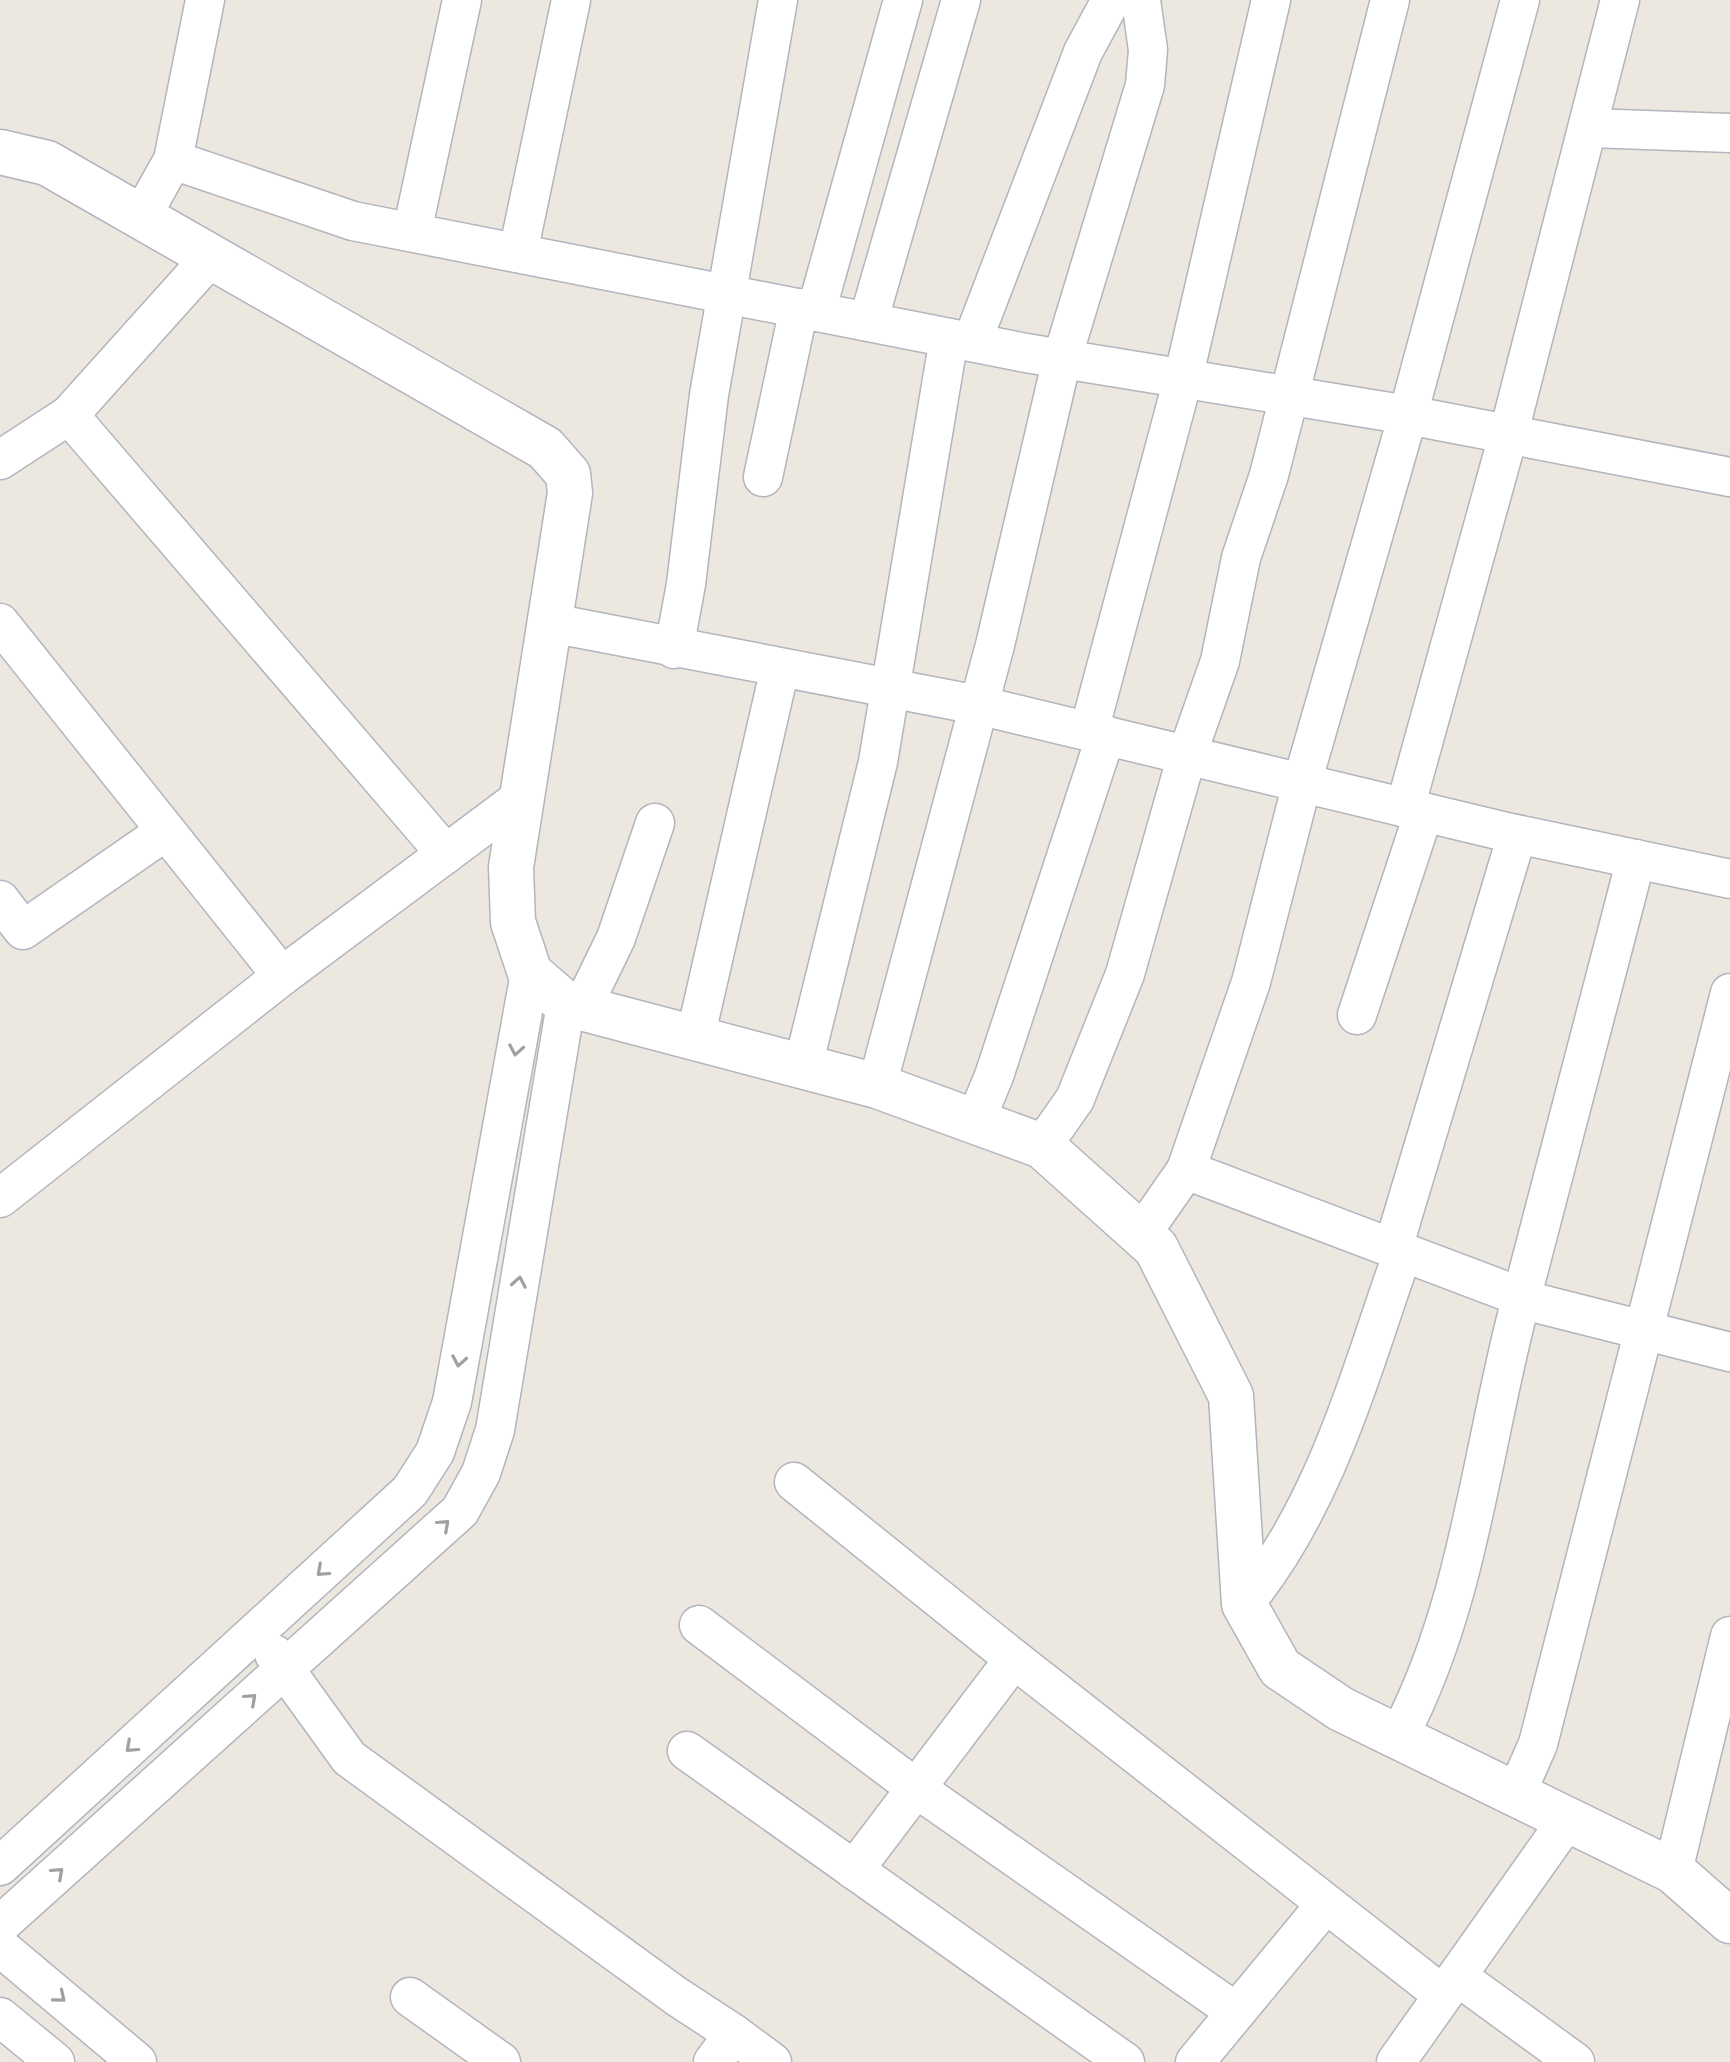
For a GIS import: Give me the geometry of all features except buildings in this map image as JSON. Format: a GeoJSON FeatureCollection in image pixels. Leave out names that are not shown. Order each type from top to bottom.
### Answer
{"type":"FeatureCollection","features":[{"type":"Feature","properties":{"kind":"street"},"geometry":{"type":"LineString","coordinates":[[157,188],[205,0]]}},
{"type":"Feature","properties":{"kind":"street"},"geometry":{"type":"LineString","coordinates":[[412,232],[462,0]]}},
{"type":"Feature","properties":{"kind":"street"},"geometry":{"type":"LineString","coordinates":[[518,253],[571,0]]}},
{"type":"Feature","properties":{"kind":"street"},"geometry":{"type":"LineString","coordinates":[[674,649],[686,584],[709,395],[778,0]]}},
{"type":"Feature","properties":{"kind":"street"},"geometry":{"type":"LineString","coordinates":[[763,477],[807,310],[903,0]]}},
{"type":"Feature","properties":{"kind":"street"},"geometry":{"type":"LineString","coordinates":[[868,322],[961,0]]}},
{"type":"Feature","properties":{"kind":"street"},"geometry":{"type":"LineString","coordinates":[[811,1034],[861,846],[892,689],[915,530],[960,340],[1083,52],[1111,0]]}},
{"type":"Feature","properties":{"kind":"street"},"geometry":{"type":"LineString","coordinates":[[886,1053],[978,705],[1026,503],[1050,423],[1062,359],[1145,85],[1148,50],[1141,0]]}},
{"type":"Feature","properties":{"kind":"street"},"geometry":{"type":"LineString","coordinates":[[975,1122],[998,1062],[1098,733],[1271,0]]}},
{"type":"Feature","properties":{"kind":"street"},"geometry":{"type":"LineString","coordinates":[[1059,1122],[1125,974],[1187,755],[1220,661],[1241,558],[1269,475],[1390,0]]}},
{"type":"Feature","properties":{"kind":"street"},"geometry":{"type":"LineString","coordinates":[[1151,1221],[1186,1170],[1251,982],[1302,783],[1408,415],[1520,0]]}},
{"type":"Feature","properties":{"kind":"street"},"geometry":{"type":"LineString","coordinates":[[1357,1015],[1414,810],[1620,0]]}},
{"type":"Feature","properties":{"kind":"street"},"geometry":{"type":"LineString","coordinates":[[1589,128],[1730,133]]}},
{"type":"Feature","properties":{"kind":"street"},"geometry":{"type":"LineString","coordinates":[[0,152],[157,188],[412,232],[960,340],[1408,415],[1730,477]]}},
{"type":"Feature","properties":{"kind":"street"},"geometry":{"type":"LineString","coordinates":[[0,1866],[410,1491],[435,1452],[452,1402],[530,973],[513,922],[511,867],[522,797],[572,628],[570,493],[568,474],[558,459],[545,448],[211,257],[157,188]]}},
{"type":"Feature","properties":{"kind":"street"},"geometry":{"type":"LineString","coordinates":[[0,460],[69,415],[211,257]]}},
{"type":"Feature","properties":{"kind":"street"},"geometry":{"type":"LineString","coordinates":[[69,415],[446,854]]}},
{"type":"Feature","properties":{"kind":"street"},"geometry":{"type":"LineString","coordinates":[[0,623],[282,976]]}},
{"type":"Feature","properties":{"kind":"street"},"geometry":{"type":"LineString","coordinates":[[572,628],[978,705],[1517,835],[1730,879]]}},
{"type":"Feature","properties":{"kind":"street"},"geometry":{"type":"LineString","coordinates":[[701,1008],[780,668]]}},
{"type":"Feature","properties":{"kind":"street"},"geometry":{"type":"LineString","coordinates":[[0,1198],[282,976],[522,797]]}},
{"type":"Feature","properties":{"kind":"street"},"geometry":{"type":"LineString","coordinates":[[0,1925],[460,1511],[481,1473],[495,1430],[574,1006],[610,950],[655,823]]}},
{"type":"Feature","properties":{"kind":"street"},"geometry":{"type":"LineString","coordinates":[[0,900],[12,938],[166,831]]}},
{"type":"Feature","properties":{"kind":"street"},"geometry":{"type":"LineString","coordinates":[[1244,1604],[1281,1556],[1323,1476],[1398,1250],[1517,835]]}},
{"type":"Feature","properties":{"kind":"street"},"geometry":{"type":"LineString","coordinates":[[1413,1707],[1450,1618],[1522,1297],[1636,859]]}},
{"type":"Feature","properties":{"kind":"street"},"geometry":{"type":"LineString","coordinates":[[530,973],[574,1006],[701,1008],[886,1053],[975,1122],[1059,1122],[1151,1221],[1156,1248],[1231,1396],[1244,1604],[1280,1668],[1341,1709],[1413,1707],[1527,1769],[1568,1819],[1679,1847],[1730,1921]]}},
{"type":"Feature","properties":{"kind":"street"},"geometry":{"type":"LineString","coordinates":[[1527,1769],[1730,993]]}},
{"type":"Feature","properties":{"kind":"street"},"geometry":{"type":"LineString","coordinates":[[1186,1170],[1522,1297],[1730,1352]]}},
{"type":"Feature","properties":{"kind":"street"},"geometry":{"type":"LineString","coordinates":[[794,1482],[1325,1905],[1575,2062]]}},
{"type":"Feature","properties":{"kind":"street"},"geometry":{"type":"LineString","coordinates":[[699,1625],[917,1789],[1236,2012]]}},
{"type":"Feature","properties":{"kind":"street"},"geometry":{"type":"LineString","coordinates":[[255,1633],[287,1668]]}},
{"type":"Feature","properties":{"kind":"street"},"geometry":{"type":"LineString","coordinates":[[1679,1847],[1730,1636]]}},
{"type":"Feature","properties":{"kind":"street"},"geometry":{"type":"LineString","coordinates":[[854,1870],[1014,1659]]}},
{"type":"Feature","properties":{"kind":"street"},"geometry":{"type":"LineString","coordinates":[[287,1668],[284,1670],[349,1758],[676,1996],[724,2048],[772,2062]]}},
{"type":"Feature","properties":{"kind":"street"},"geometry":{"type":"LineString","coordinates":[[687,1751],[1125,2062]]}},
{"type":"Feature","properties":{"kind":"street"},"geometry":{"type":"LineString","coordinates":[[1396,2062],[1568,1819]]}},
{"type":"Feature","properties":{"kind":"street"},"geometry":{"type":"LineString","coordinates":[[1195,2062],[1325,1905]]}},
{"type":"Feature","properties":{"kind":"street"},"geometry":{"type":"LineString","coordinates":[[0,1947],[137,2062]]}},
{"type":"Feature","properties":{"kind":"street"},"geometry":{"type":"LineString","coordinates":[[410,1997],[501,2062]]}},
{"type":"Feature","properties":{"kind":"street"},"geometry":{"type":"LineString","coordinates":[[0,2017],[55,2062]]}}]}
